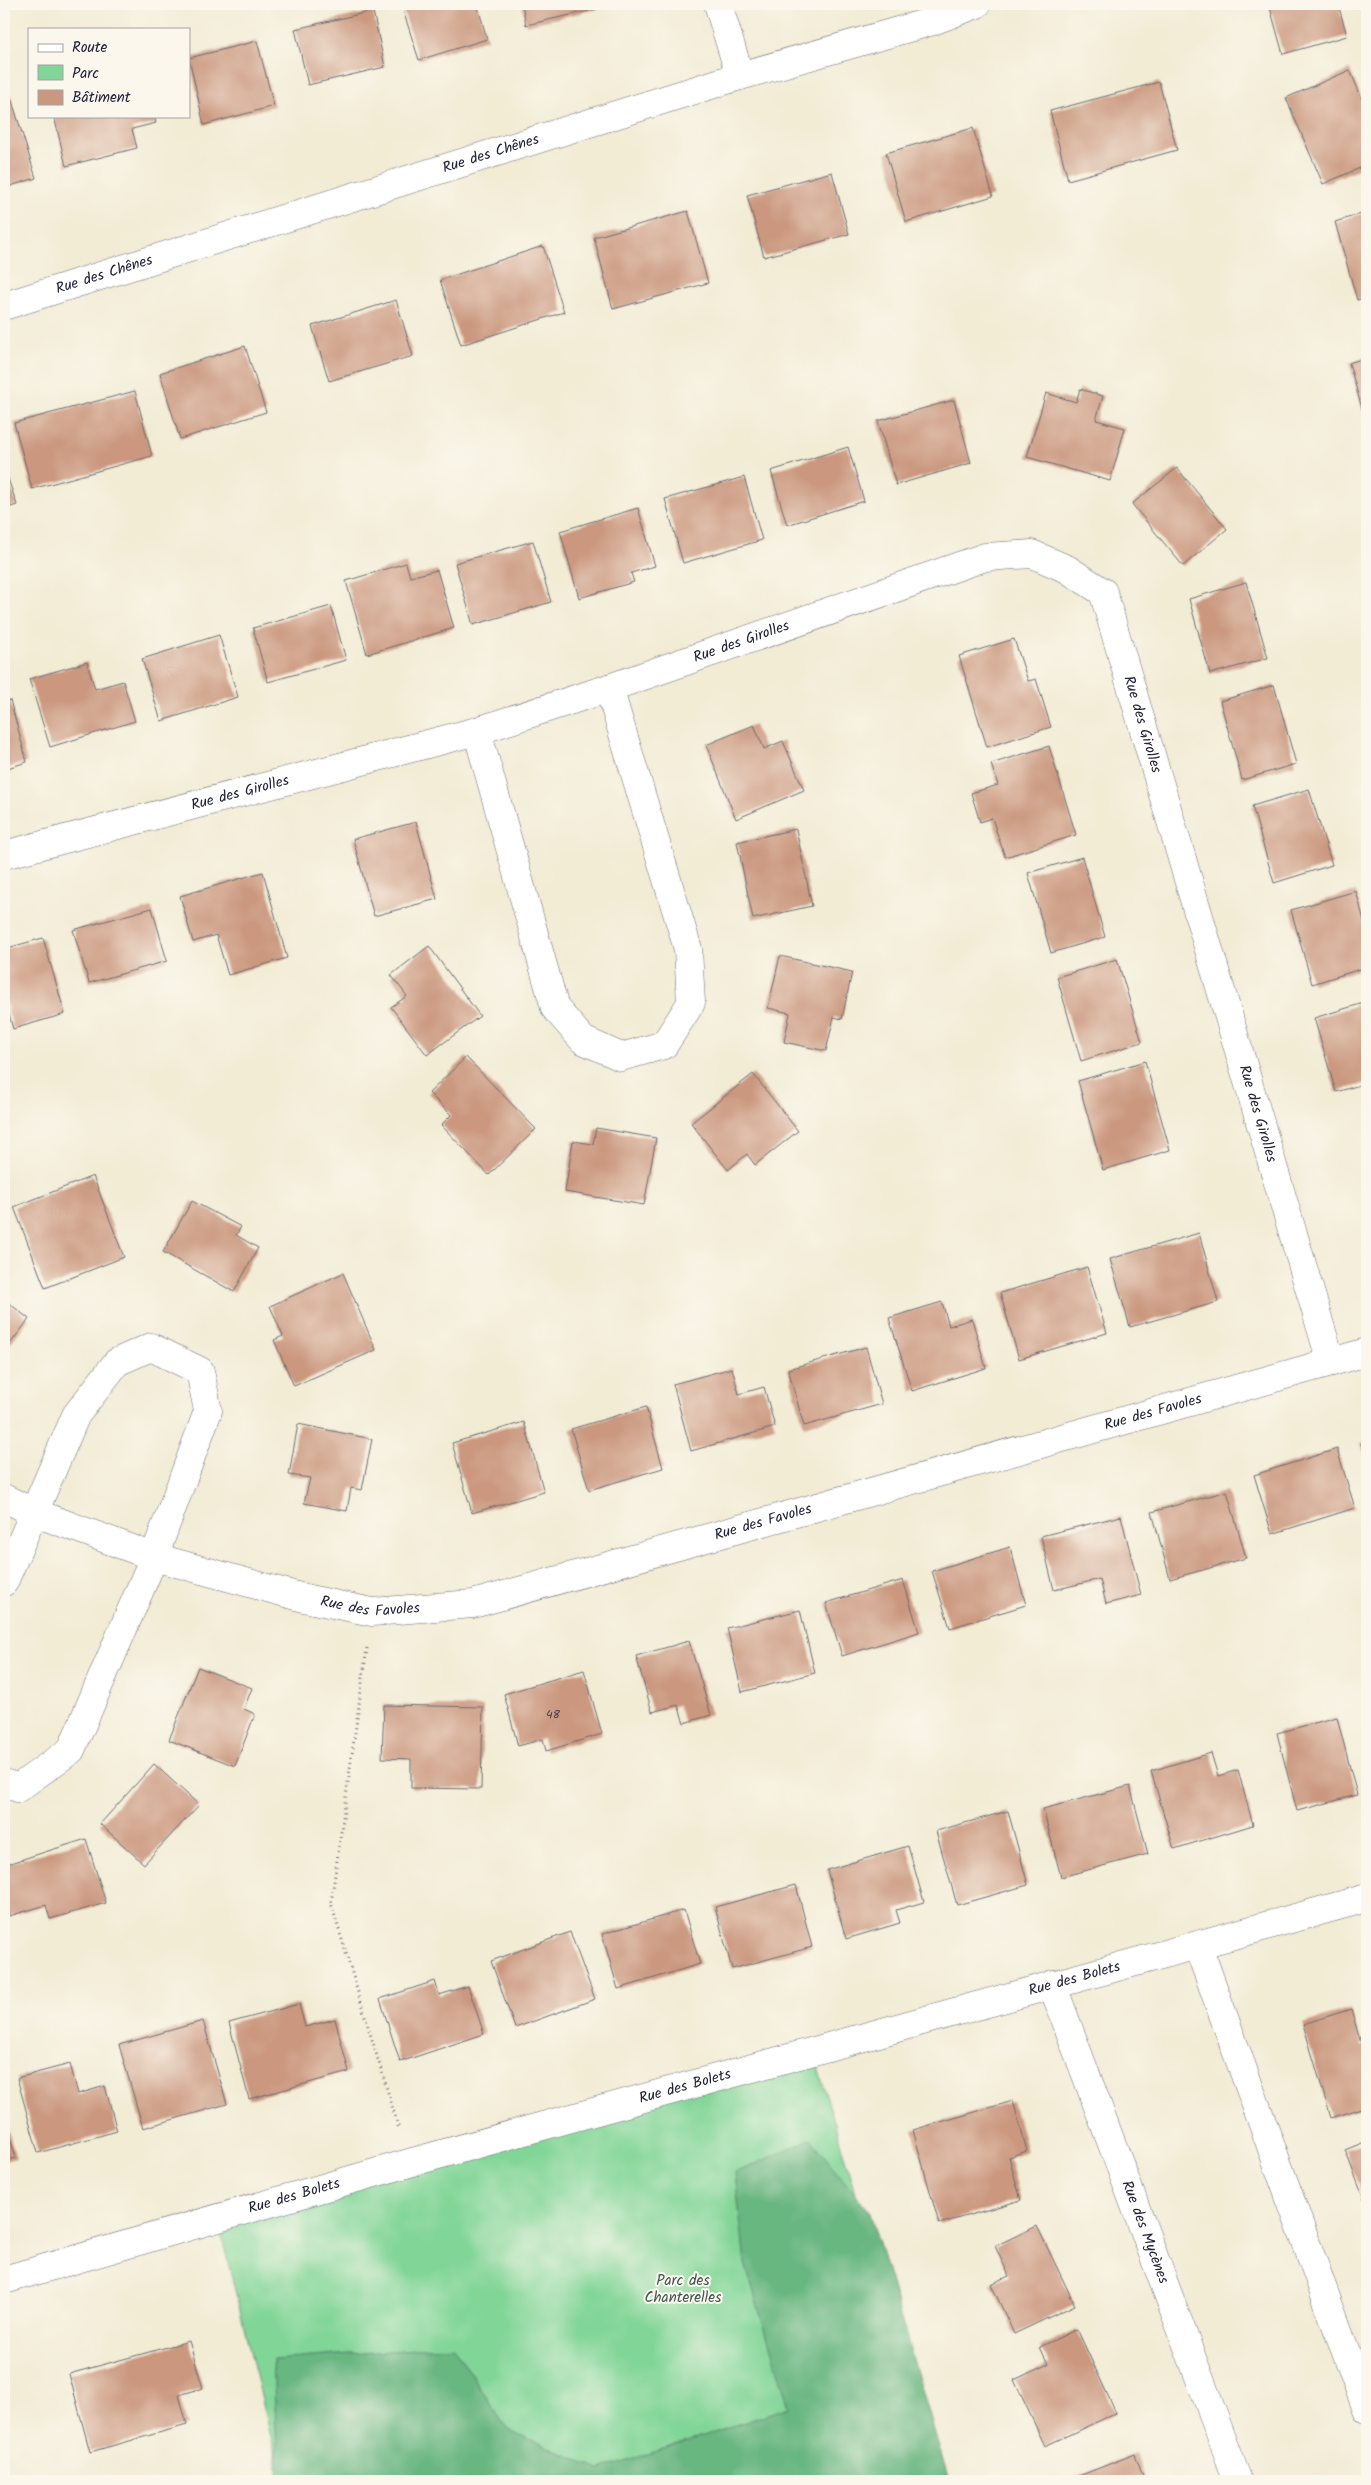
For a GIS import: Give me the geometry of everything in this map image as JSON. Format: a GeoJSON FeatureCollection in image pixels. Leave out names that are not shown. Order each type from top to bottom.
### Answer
{"type":"FeatureCollection","features":[{"type":"Feature","properties":{"kind":"street"},"geometry":{"type":"LineString","coordinates":[[718,4],[740,76]]}},
{"type":"Feature","properties":{"kind":"street","name":"Rue des Chênes"},"geometry":{"type":"LineString","coordinates":[[4,306],[740,76],[934,22],[977,4]]}},
{"type":"Feature","properties":{"kind":"street","name":"Rue des Girolles"},"geometry":{"type":"LineString","coordinates":[[4,855],[477,731],[609,688],[985,557],[1032,554],[1068,569],[1103,592],[1331,1362]]}},
{"type":"Feature","properties":{"kind":"street"},"geometry":{"type":"LineString","coordinates":[[477,731],[555,1008],[583,1040],[622,1057],[664,1045],[691,1003],[688,949],[609,688]]}},
{"type":"Feature","properties":{"kind":"street"},"geometry":{"type":"LineString","coordinates":[[4,1582],[76,1415],[117,1362],[151,1347],[200,1371],[208,1411],[154,1557],[71,1750],[18,1788],[4,1783]]}},
{"type":"Feature","properties":{"kind":"street","name":"Rue des Favoles"},"geometry":{"type":"LineString","coordinates":[[4,1498],[33,1512],[154,1557],[304,1598],[372,1612],[473,1604],[1367,1352]]}},
{"type":"Feature","properties":{"kind":"street","name":"Rue des Bolets"},"geometry":{"type":"LineString","coordinates":[[4,2280],[409,2164],[1367,1898]]}},
{"type":"Feature","properties":{"kind":"street"},"geometry":{"type":"LineString","coordinates":[[1198,1946],[1367,2410]]}},
{"type":"Feature","properties":{"kind":"street","name":"Rue des Mycènes"},"geometry":{"type":"LineString","coordinates":[[1052,1984],[1238,2481]]}},
{"type":"Feature","properties":{"kind":"path"},"geometry":{"type":"LineString","coordinates":[[372,1612],[331,1903],[409,2164]]}},
{"type":"Feature","properties":{"kind":"green space","name":"Parc des Chanterelles"},"geometry":{"type":"Polygon","coordinates":[[[815,2057],[940,2481],[282,2481],[216,2213],[815,2057]]]}},
{"type":"Feature","properties":{"kind":"green space"},"geometry":{"type":"Polygon","coordinates":[[[811,2139],[870,2213],[949,2481],[278,2481],[273,2360],[453,2346],[507,2429],[600,2470],[789,2407],[745,2264],[735,2173],[811,2139]]]}},
{"type":"Feature","properties":{"kind":"building"},"geometry":{"type":"Polygon","coordinates":[[[401,4],[477,4],[487,39],[419,60],[401,4]]]}},
{"type":"Feature","properties":{"kind":"building"},"geometry":{"type":"Polygon","coordinates":[[[522,4],[596,4],[597,9],[526,25],[522,4]]]}},
{"type":"Feature","properties":{"kind":"building"},"geometry":{"type":"Polygon","coordinates":[[[1269,4],[1338,4],[1347,36],[1283,54],[1269,4]]]}},
{"type":"Feature","properties":{"kind":"building"},"geometry":{"type":"Polygon","coordinates":[[[373,11],[385,67],[308,85],[295,29],[373,11]]]}},
{"type":"Feature","properties":{"kind":"building"},"geometry":{"type":"Polygon","coordinates":[[[257,41],[274,106],[204,125],[190,58],[257,41]]]}},
{"type":"Feature","properties":{"kind":"building"},"geometry":{"type":"Polygon","coordinates":[[[1350,70],[1367,111],[1367,165],[1323,184],[1286,98],[1350,70]]]}},
{"type":"Feature","properties":{"kind":"building"},"geometry":{"type":"Polygon","coordinates":[[[1159,82],[1177,150],[1068,180],[1050,111],[1159,82]]]}},
{"type":"Feature","properties":{"kind":"building"},"geometry":{"type":"Polygon","coordinates":[[[8,88],[36,178],[4,188],[4,90],[8,88]]]}},
{"type":"Feature","properties":{"kind":"building"},"geometry":{"type":"Polygon","coordinates":[[[54,118],[155,118],[156,123],[132,129],[137,148],[66,166],[54,118]]]}},
{"type":"Feature","properties":{"kind":"building"},"geometry":{"type":"Polygon","coordinates":[[[973,128],[993,196],[906,222],[886,153],[973,128]]]}},
{"type":"Feature","properties":{"kind":"building"},"geometry":{"type":"Polygon","coordinates":[[[832,172],[849,234],[764,257],[747,195],[832,172]]]}},
{"type":"Feature","properties":{"kind":"building"},"geometry":{"type":"Polygon","coordinates":[[[688,211],[708,283],[613,309],[594,237],[688,211]]]}},
{"type":"Feature","properties":{"kind":"building"},"geometry":{"type":"Polygon","coordinates":[[[1367,212],[1367,297],[1357,300],[1335,222],[1367,212]]]}},
{"type":"Feature","properties":{"kind":"building"},"geometry":{"type":"Polygon","coordinates":[[[543,246],[564,312],[461,345],[440,280],[543,246]]]}},
{"type":"Feature","properties":{"kind":"building"},"geometry":{"type":"Polygon","coordinates":[[[396,300],[413,356],[329,381],[312,326],[396,300]]]}},
{"type":"Feature","properties":{"kind":"building"},"geometry":{"type":"Polygon","coordinates":[[[245,346],[266,412],[180,439],[160,373],[245,346]]]}},
{"type":"Feature","properties":{"kind":"building"},"geometry":{"type":"Polygon","coordinates":[[[1367,357],[1367,426],[1349,363],[1367,357]]]}},
{"type":"Feature","properties":{"kind":"building"},"geometry":{"type":"Polygon","coordinates":[[[1080,389],[1103,396],[1096,420],[1125,428],[1110,481],[1027,457],[1046,393],[1076,402],[1080,389]]]}},
{"type":"Feature","properties":{"kind":"building"},"geometry":{"type":"Polygon","coordinates":[[[135,391],[152,456],[32,489],[14,423],[135,391]]]}},
{"type":"Feature","properties":{"kind":"building"},"geometry":{"type":"Polygon","coordinates":[[[954,400],[971,463],[896,485],[878,421],[954,400]]]}},
{"type":"Feature","properties":{"kind":"building"},"geometry":{"type":"Polygon","coordinates":[[[848,447],[864,501],[787,525],[771,471],[848,447]]]}},
{"type":"Feature","properties":{"kind":"building"},"geometry":{"type":"Polygon","coordinates":[[[4,467],[17,505],[4,509],[4,467]]]}},
{"type":"Feature","properties":{"kind":"building"},"geometry":{"type":"Polygon","coordinates":[[[1177,468],[1227,529],[1183,566],[1132,504],[1177,468]]]}},
{"type":"Feature","properties":{"kind":"building"},"geometry":{"type":"Polygon","coordinates":[[[744,477],[762,540],[683,563],[665,499],[744,477]]]}},
{"type":"Feature","properties":{"kind":"building"},"geometry":{"type":"Polygon","coordinates":[[[638,508],[655,566],[631,573],[634,582],[579,598],[560,531],[638,508]]]}},
{"type":"Feature","properties":{"kind":"building"},"geometry":{"type":"Polygon","coordinates":[[[533,541],[551,602],[473,625],[455,563],[533,541]]]}},
{"type":"Feature","properties":{"kind":"building"},"geometry":{"type":"Polygon","coordinates":[[[406,563],[410,577],[437,570],[454,628],[367,654],[346,581],[406,563]]]}},
{"type":"Feature","properties":{"kind":"building"},"geometry":{"type":"Polygon","coordinates":[[[1246,582],[1268,658],[1210,674],[1189,599],[1246,582]]]}},
{"type":"Feature","properties":{"kind":"building"},"geometry":{"type":"Polygon","coordinates":[[[331,606],[346,660],[268,682],[253,628],[331,606]]]}},
{"type":"Feature","properties":{"kind":"building"},"geometry":{"type":"Polygon","coordinates":[[[219,635],[238,697],[161,721],[142,659],[219,635]]]}},
{"type":"Feature","properties":{"kind":"building"},"geometry":{"type":"Polygon","coordinates":[[[1014,639],[1028,681],[1036,679],[1051,727],[987,747],[959,656],[1014,639]]]}},
{"type":"Feature","properties":{"kind":"building"},"geometry":{"type":"Polygon","coordinates":[[[87,662],[95,689],[123,681],[135,721],[50,747],[29,679],[87,662]]]}},
{"type":"Feature","properties":{"kind":"building"},"geometry":{"type":"Polygon","coordinates":[[[1274,685],[1296,764],[1242,780],[1220,701],[1274,685]]]}},
{"type":"Feature","properties":{"kind":"building"},"geometry":{"type":"Polygon","coordinates":[[[10,700],[27,762],[4,769],[4,702],[10,700]]]}},
{"type":"Feature","properties":{"kind":"building"},"geometry":{"type":"Polygon","coordinates":[[[754,725],[764,749],[783,741],[804,790],[736,819],[706,745],[754,725]]]}},
{"type":"Feature","properties":{"kind":"building"},"geometry":{"type":"Polygon","coordinates":[[[1049,746],[1076,835],[1005,857],[992,818],[980,822],[971,793],[998,785],[991,764],[1049,746]]]}},
{"type":"Feature","properties":{"kind":"building"},"geometry":{"type":"Polygon","coordinates":[[[1309,789],[1332,865],[1274,883],[1252,806],[1309,789]]]}},
{"type":"Feature","properties":{"kind":"building"},"geometry":{"type":"Polygon","coordinates":[[[416,822],[437,899],[374,916],[353,839],[416,822]]]}},
{"type":"Feature","properties":{"kind":"building"},"geometry":{"type":"Polygon","coordinates":[[[796,829],[812,906],[753,919],[737,842],[796,829]]]}},
{"type":"Feature","properties":{"kind":"building"},"geometry":{"type":"Polygon","coordinates":[[[1082,857],[1105,937],[1051,953],[1028,873],[1082,857]]]}},
{"type":"Feature","properties":{"kind":"building"},"geometry":{"type":"Polygon","coordinates":[[[263,872],[287,958],[228,975],[216,935],[193,942],[180,896],[263,872]]]}},
{"type":"Feature","properties":{"kind":"building"},"geometry":{"type":"Polygon","coordinates":[[[1356,891],[1367,932],[1367,967],[1312,984],[1291,910],[1356,891]]]}},
{"type":"Feature","properties":{"kind":"building"},"geometry":{"type":"Polygon","coordinates":[[[152,908],[167,961],[89,983],[73,930],[152,908]]]}},
{"type":"Feature","properties":{"kind":"building"},"geometry":{"type":"Polygon","coordinates":[[[43,938],[65,1014],[13,1029],[6,1003],[4,1004],[4,949],[43,938]]]}},
{"type":"Feature","properties":{"kind":"building"},"geometry":{"type":"Polygon","coordinates":[[[429,946],[480,1016],[427,1055],[391,1007],[407,996],[391,975],[429,946]]]}},
{"type":"Feature","properties":{"kind":"building"},"geometry":{"type":"Polygon","coordinates":[[[780,956],[852,972],[842,1019],[834,1017],[826,1051],[784,1042],[790,1013],[768,1008],[780,956]]]}},
{"type":"Feature","properties":{"kind":"building"},"geometry":{"type":"Polygon","coordinates":[[[1117,959],[1142,1042],[1081,1061],[1057,977],[1117,959]]]}},
{"type":"Feature","properties":{"kind":"building"},"geometry":{"type":"Polygon","coordinates":[[[1367,1002],[1367,1083],[1336,1092],[1314,1018],[1367,1002]]]}},
{"type":"Feature","properties":{"kind":"building"},"geometry":{"type":"Polygon","coordinates":[[[466,1057],[536,1129],[489,1175],[441,1125],[451,1115],[429,1093],[466,1057]]]}},
{"type":"Feature","properties":{"kind":"building"},"geometry":{"type":"Polygon","coordinates":[[[1145,1061],[1170,1150],[1103,1170],[1078,1081],[1145,1061]]]}},
{"type":"Feature","properties":{"kind":"building"},"geometry":{"type":"Polygon","coordinates":[[[753,1074],[798,1131],[755,1165],[747,1154],[728,1170],[691,1123],[753,1074]]]}},
{"type":"Feature","properties":{"kind":"building"},"geometry":{"type":"Polygon","coordinates":[[[596,1128],[656,1138],[644,1205],[565,1192],[573,1141],[593,1144],[596,1128]]]}},
{"type":"Feature","properties":{"kind":"building"},"geometry":{"type":"Polygon","coordinates":[[[93,1176],[124,1257],[45,1288],[14,1207],[93,1176]]]}},
{"type":"Feature","properties":{"kind":"building"},"geometry":{"type":"Polygon","coordinates":[[[192,1201],[241,1227],[236,1235],[258,1248],[234,1292],[163,1252],[192,1201]]]}},
{"type":"Feature","properties":{"kind":"building"},"geometry":{"type":"Polygon","coordinates":[[[1199,1233],[1218,1302],[1130,1327],[1110,1259],[1199,1233]]]}},
{"type":"Feature","properties":{"kind":"building"},"geometry":{"type":"Polygon","coordinates":[[[1087,1267],[1107,1333],[1019,1359],[1000,1293],[1087,1267]]]}},
{"type":"Feature","properties":{"kind":"building"},"geometry":{"type":"Polygon","coordinates":[[[343,1273],[376,1350],[294,1386],[274,1340],[283,1336],[270,1306],[343,1273]]]}},
{"type":"Feature","properties":{"kind":"building"},"geometry":{"type":"Polygon","coordinates":[[[4,1299],[29,1319],[4,1352],[4,1299]]]}},
{"type":"Feature","properties":{"kind":"building"},"geometry":{"type":"Polygon","coordinates":[[[942,1302],[949,1326],[972,1319],[986,1368],[912,1391],[889,1318],[942,1302]]]}},
{"type":"Feature","properties":{"kind":"building"},"geometry":{"type":"Polygon","coordinates":[[[866,1347],[882,1404],[804,1426],[788,1369],[866,1347]]]}},
{"type":"Feature","properties":{"kind":"building"},"geometry":{"type":"Polygon","coordinates":[[[732,1368],[739,1394],[764,1387],[775,1427],[691,1451],[673,1384],[732,1368]]]}},
{"type":"Feature","properties":{"kind":"building"},"geometry":{"type":"Polygon","coordinates":[[[646,1407],[663,1468],[589,1490],[571,1429],[646,1407]]]}},
{"type":"Feature","properties":{"kind":"building"},"geometry":{"type":"Polygon","coordinates":[[[524,1422],[544,1492],[472,1513],[452,1443],[524,1422]]]}},
{"type":"Feature","properties":{"kind":"building"},"geometry":{"type":"Polygon","coordinates":[[[298,1424],[372,1439],[362,1490],[351,1488],[347,1511],[304,1503],[310,1478],[289,1475],[298,1424]]]}},
{"type":"Feature","properties":{"kind":"building"},"geometry":{"type":"Polygon","coordinates":[[[1367,1442],[1367,1461],[1361,1443],[1367,1442]]]}},
{"type":"Feature","properties":{"kind":"building"},"geometry":{"type":"Polygon","coordinates":[[[1337,1449],[1355,1508],[1272,1534],[1254,1475],[1337,1449]]]}},
{"type":"Feature","properties":{"kind":"building"},"geometry":{"type":"Polygon","coordinates":[[[1227,1491],[1246,1558],[1170,1579],[1152,1512],[1227,1491]]]}},
{"type":"Feature","properties":{"kind":"building"},"geometry":{"type":"Polygon","coordinates":[[[1121,1516],[1141,1595],[1106,1604],[1100,1579],[1054,1590],[1041,1536],[1121,1516]]]}},
{"type":"Feature","properties":{"kind":"building"},"geometry":{"type":"Polygon","coordinates":[[[1010,1547],[1026,1605],[950,1628],[932,1571],[1010,1547]]]}},
{"type":"Feature","properties":{"kind":"building"},"geometry":{"type":"Polygon","coordinates":[[[903,1580],[919,1632],[842,1656],[826,1603],[903,1580]]]}},
{"type":"Feature","properties":{"kind":"building"},"geometry":{"type":"Polygon","coordinates":[[[800,1610],[815,1673],[742,1692],[727,1628],[800,1610]]]}},
{"type":"Feature","properties":{"kind":"building"},"geometry":{"type":"Polygon","coordinates":[[[689,1641],[711,1715],[684,1723],[678,1705],[652,1712],[636,1656],[689,1641]]]}},
{"type":"Feature","properties":{"kind":"building"},"geometry":{"type":"Polygon","coordinates":[[[198,1667],[252,1688],[244,1709],[255,1714],[235,1766],[169,1740],[198,1667]]]}},
{"type":"Feature","properties":{"kind":"building"},"geometry":{"type":"Polygon","coordinates":[[[584,1670],[602,1734],[546,1751],[543,1739],[518,1746],[504,1694],[584,1670]]]}},
{"type":"Feature","properties":{"kind":"building"},"geometry":{"type":"Polygon","coordinates":[[[384,1705],[483,1707],[481,1789],[411,1788],[411,1759],[382,1758],[384,1705]]]}},
{"type":"Feature","properties":{"kind":"building"},"geometry":{"type":"Polygon","coordinates":[[[1337,1717],[1357,1795],[1297,1811],[1277,1733],[1337,1717]]]}},
{"type":"Feature","properties":{"kind":"building"},"geometry":{"type":"Polygon","coordinates":[[[1211,1753],[1218,1776],[1238,1770],[1253,1825],[1174,1849],[1151,1771],[1211,1753]]]}},
{"type":"Feature","properties":{"kind":"building"},"geometry":{"type":"Polygon","coordinates":[[[154,1764],[199,1805],[144,1864],[100,1824],[154,1764]]]}},
{"type":"Feature","properties":{"kind":"building"},"geometry":{"type":"Polygon","coordinates":[[[1130,1786],[1148,1854],[1061,1877],[1043,1809],[1130,1786]]]}},
{"type":"Feature","properties":{"kind":"building"},"geometry":{"type":"Polygon","coordinates":[[[1008,1811],[1028,1885],[957,1905],[936,1831],[1008,1811]]]}},
{"type":"Feature","properties":{"kind":"building"},"geometry":{"type":"Polygon","coordinates":[[[86,1839],[106,1903],[50,1919],[46,1905],[9,1916],[4,1898],[4,1865],[86,1839]]]}},
{"type":"Feature","properties":{"kind":"building"},"geometry":{"type":"Polygon","coordinates":[[[908,1846],[924,1902],[896,1910],[900,1923],[846,1939],[827,1870],[908,1846]]]}},
{"type":"Feature","properties":{"kind":"building"},"geometry":{"type":"Polygon","coordinates":[[[796,1885],[812,1947],[732,1969],[715,1907],[796,1885]]]}},
{"type":"Feature","properties":{"kind":"building"},"geometry":{"type":"Polygon","coordinates":[[[684,1910],[700,1964],[618,1989],[602,1934],[684,1910]]]}},
{"type":"Feature","properties":{"kind":"building"},"geometry":{"type":"Polygon","coordinates":[[[570,1932],[595,1999],[515,2028],[491,1961],[570,1932]]]}},
{"type":"Feature","properties":{"kind":"building"},"geometry":{"type":"Polygon","coordinates":[[[435,1981],[439,1995],[468,1986],[484,2034],[400,2062],[380,1999],[435,1981]]]}},
{"type":"Feature","properties":{"kind":"building"},"geometry":{"type":"Polygon","coordinates":[[[299,2004],[305,2027],[335,2019],[349,2072],[249,2099],[229,2023],[299,2004]]]}},
{"type":"Feature","properties":{"kind":"building"},"geometry":{"type":"Polygon","coordinates":[[[1351,2009],[1362,2047],[1367,2046],[1367,2106],[1331,2118],[1303,2024],[1351,2009]]]}},
{"type":"Feature","properties":{"kind":"building"},"geometry":{"type":"Polygon","coordinates":[[[203,2021],[227,2104],[143,2128],[119,2045],[203,2021]]]}},
{"type":"Feature","properties":{"kind":"building"},"geometry":{"type":"Polygon","coordinates":[[[70,2064],[78,2094],[105,2086],[117,2131],[38,2153],[17,2078],[70,2064]]]}},
{"type":"Feature","properties":{"kind":"building"},"geometry":{"type":"Polygon","coordinates":[[[1013,2101],[1027,2151],[1009,2157],[1021,2200],[939,2224],[913,2130],[1013,2101]]]}},
{"type":"Feature","properties":{"kind":"building"},"geometry":{"type":"Polygon","coordinates":[[[4,2117],[16,2158],[4,2161],[4,2117]]]}},
{"type":"Feature","properties":{"kind":"building"},"geometry":{"type":"Polygon","coordinates":[[[1367,2141],[1367,2207],[1345,2150],[1367,2141]]]}},
{"type":"Feature","properties":{"kind":"building"},"geometry":{"type":"Polygon","coordinates":[[[1037,2226],[1075,2305],[1014,2334],[991,2284],[1009,2276],[995,2246],[1037,2226]]]}},
{"type":"Feature","properties":{"kind":"building"},"geometry":{"type":"Polygon","coordinates":[[[1077,2329],[1116,2413],[1045,2446],[1014,2380],[1048,2364],[1040,2347],[1077,2329]]]}},
{"type":"Feature","properties":{"kind":"building"},"geometry":{"type":"Polygon","coordinates":[[[189,2341],[203,2388],[179,2395],[187,2425],[90,2452],[69,2374],[189,2341]]]}},
{"type":"Feature","properties":{"kind":"building"},"geometry":{"type":"Polygon","coordinates":[[[1135,2454],[1145,2481],[1066,2481],[1135,2454]]]}}]}
